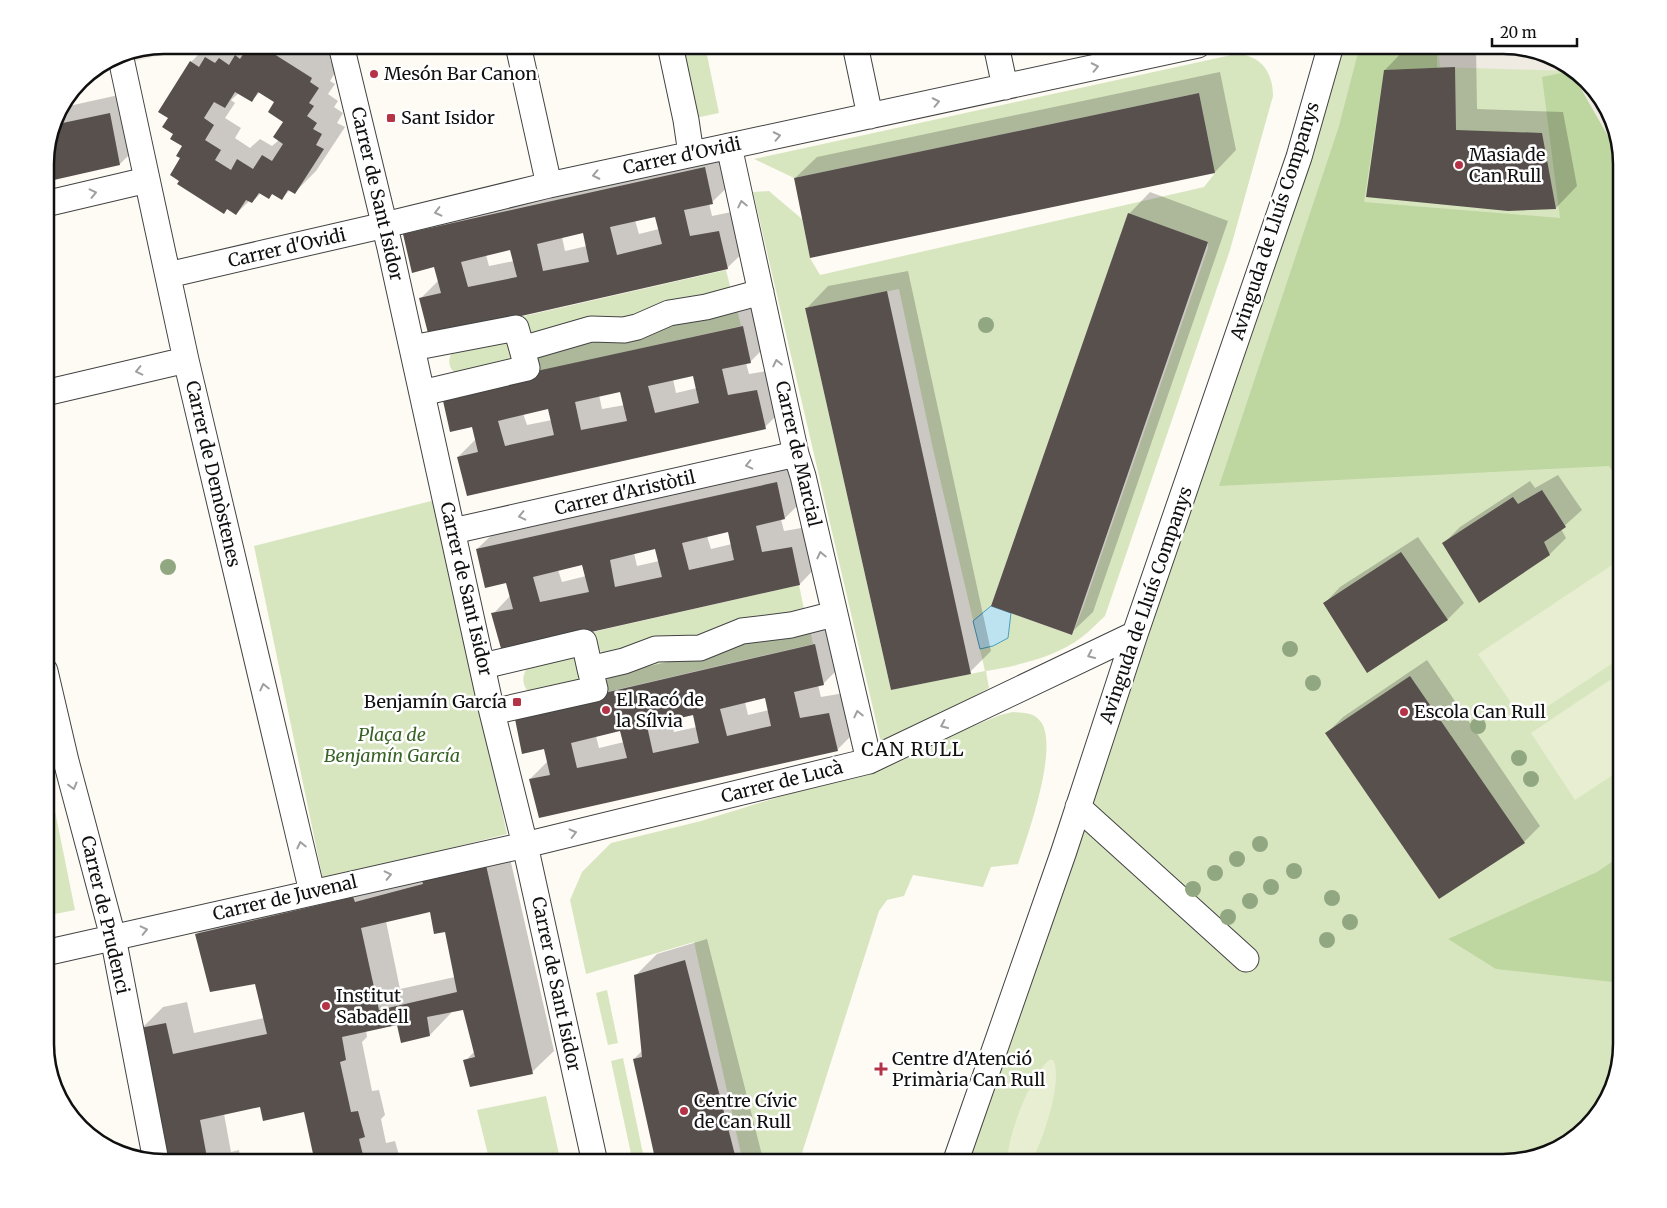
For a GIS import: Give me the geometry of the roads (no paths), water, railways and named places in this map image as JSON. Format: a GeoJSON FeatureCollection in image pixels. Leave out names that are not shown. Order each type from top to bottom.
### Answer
{"type":"FeatureCollection","features":[{"type":"Feature","properties":{"kind":"street","name":"Carrer de Sant Isidor"},"geometry":{"type":"LineString","coordinates":[[342,54],[385,226],[492,712],[525,845],[593,1154]]}},
{"type":"Feature","properties":{"kind":"street"},"geometry":{"type":"LineString","coordinates":[[520,54],[549,185]]}},
{"type":"Feature","properties":{"kind":"street"},"geometry":{"type":"LineString","coordinates":[[672,54],[686,120],[690,154]]}},
{"type":"Feature","properties":{"kind":"street"},"geometry":{"type":"LineString","coordinates":[[857,54],[870,116]]}},
{"type":"Feature","properties":{"kind":"street"},"geometry":{"type":"LineString","coordinates":[[998,54],[1005,87]]}},
{"type":"Feature","properties":{"kind":"street","name":"Carrer d'Ovidi"},"geometry":{"type":"LineString","coordinates":[[168,275],[385,226],[549,185],[1005,87],[1130,54]]}},
{"type":"Feature","properties":{"kind":"street","name":"Avinguda de Lluís Companys"},"geometry":{"type":"LineString","coordinates":[[958,1154],[1064,851],[1135,634],[1299,157],[1328,54]]}},
{"type":"Feature","properties":{"kind":"street","name":"Carrer de Demòstenes"},"geometry":{"type":"LineString","coordinates":[[122,62],[186,360],[312,892]]}},
{"type":"Feature","properties":{"kind":"street","name":"Carrer de Marcial"},"geometry":{"type":"LineString","coordinates":[[729,146],[796,454],[803,476],[869,761]]}},
{"type":"Feature","properties":{"kind":"street"},"geometry":{"type":"LineString","coordinates":[[54,202],[147,180]]}},
{"type":"Feature","properties":{"kind":"street"},"geometry":{"type":"LineString","coordinates":[[522,349],[591,329],[624,330],[637,327],[669,313],[706,308],[761,292]]}},
{"type":"Feature","properties":{"kind":"street"},"geometry":{"type":"LineString","coordinates":[[412,348],[516,328],[527,368],[422,392]]}},
{"type":"Feature","properties":{"kind":"street"},"geometry":{"type":"LineString","coordinates":[[54,392],[186,360]]}},
{"type":"Feature","properties":{"kind":"street","name":"Carrer d'Aristòtil"},"geometry":{"type":"LineString","coordinates":[[453,531],[796,454]]}},
{"type":"Feature","properties":{"kind":"street"},"geometry":{"type":"LineString","coordinates":[[590,670],[624,661],[656,649],[700,648],[742,631],[791,625],[834,614]]}},
{"type":"Feature","properties":{"kind":"street","name":"Carrer de Lucà"},"geometry":{"type":"LineString","coordinates":[[525,845],[869,761],[1135,634]]}},
{"type":"Feature","properties":{"kind":"street"},"geometry":{"type":"LineString","coordinates":[[483,666],[584,642],[595,689],[492,712]]}},
{"type":"Feature","properties":{"kind":"street","name":"Carrer de Prudenci"},"geometry":{"type":"LineString","coordinates":[[54,746],[56,763],[113,937],[151,1153]]}},
{"type":"Feature","properties":{"kind":"street"},"geometry":{"type":"LineString","coordinates":[[1078,807],[1246,959]]}},
{"type":"Feature","properties":{"kind":"street","name":"Carrer de Juvenal"},"geometry":{"type":"LineString","coordinates":[[54,951],[525,845]]}},
{"type":"Feature","properties":{"kind":"water"},"geometry":{"type":"Polygon","coordinates":[[[991,606],[1011,613],[1008,638],[993,646],[980,649],[973,621],[991,606]]]}},
{"type":"Feature","properties":{"kind":"place","name":"Mesón Bar Canon"},"geometry":{"type":"Point","coordinates":[374,74]}},
{"type":"Feature","properties":{"kind":"place","name":"Sant Isidor"},"geometry":{"type":"Point","coordinates":[391,118]}},
{"type":"Feature","properties":{"kind":"place","name":"Masia de Can Rull"},"geometry":{"type":"Point","coordinates":[1459,165]}},
{"type":"Feature","properties":{"kind":"place","name":"Benjamín García"},"geometry":{"type":"Point","coordinates":[517,702]}},
{"type":"Feature","properties":{"kind":"place","name":"El Racó de la Sílvia"},"geometry":{"type":"Point","coordinates":[606,710]}},
{"type":"Feature","properties":{"kind":"place","name":"Escola Can Rull"},"geometry":{"type":"Point","coordinates":[1404,712]}},
{"type":"Feature","properties":{"kind":"place","name":"Institut Sabadell"},"geometry":{"type":"Point","coordinates":[326,1006]}},
{"type":"Feature","properties":{"kind":"place","name":"Centre d'Atenció Primària Can Rull"},"geometry":{"type":"Point","coordinates":[881,1069]}},
{"type":"Feature","properties":{"kind":"place","name":"Centre Cívic de Can Rull"},"geometry":{"type":"Point","coordinates":[684,1111]}},
{"type":"Feature","properties":{"kind":"district","name":"CAN RULL"},"geometry":{"type":"Point","coordinates":[913,749]}},
{"type":"Feature","properties":{"kind":"park label","name":"Plaça de Benjamín García"},"geometry":{"type":"Point","coordinates":[392,745]}}]}
